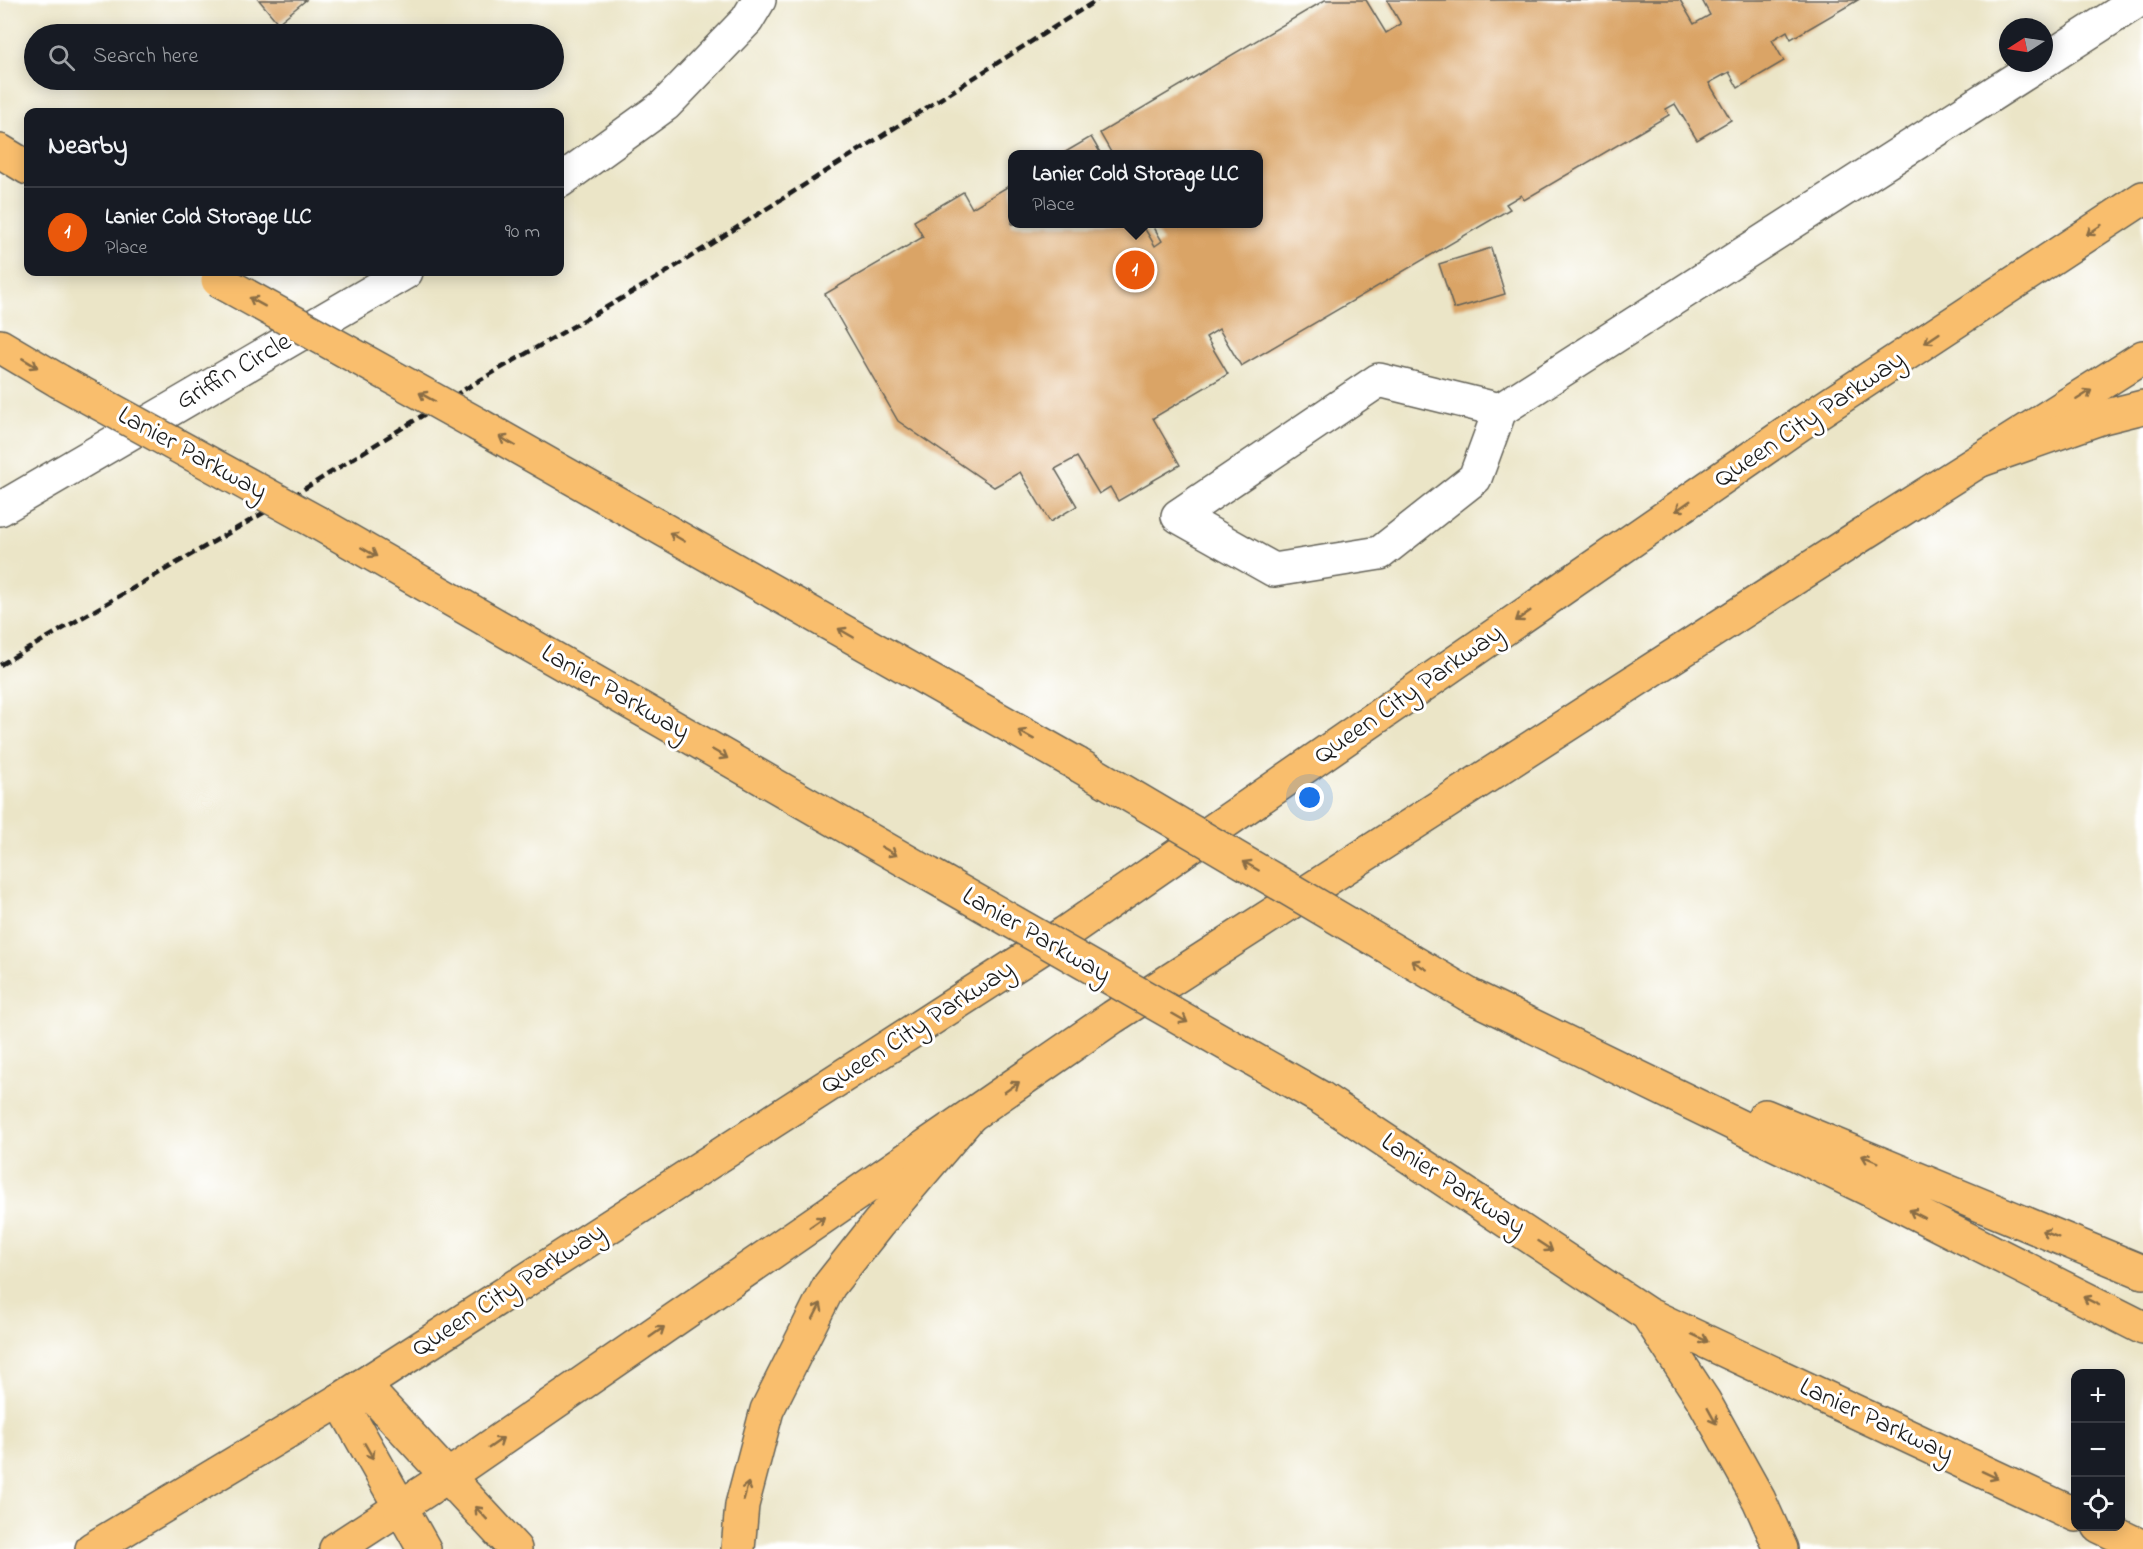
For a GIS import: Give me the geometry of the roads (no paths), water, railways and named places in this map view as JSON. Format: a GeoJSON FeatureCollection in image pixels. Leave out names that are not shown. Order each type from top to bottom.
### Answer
{"type":"FeatureCollection","features":[{"type":"Feature","properties":{"kind":"main road"},"geometry":{"type":"LineString","coordinates":[[0,152],[24,166]]}},
{"type":"Feature","properties":{"kind":"main road","name":"Queen City Parkway"},"geometry":{"type":"LineString","coordinates":[[92,1549],[351,1392],[1065,933],[1800,424],[2143,198]]}},
{"type":"Feature","properties":{"kind":"main road"},"geometry":{"type":"LineString","coordinates":[[211,276],[1077,764],[1469,994],[1870,1190],[2143,1328]]}},
{"type":"Feature","properties":{"kind":"main road","name":"Lanier Parkway"},"geometry":{"type":"LineString","coordinates":[[0,346],[59,381],[318,523],[1321,1098],[1647,1314],[2071,1513]]}},
{"type":"Feature","properties":{"kind":"main road"},"geometry":{"type":"LineString","coordinates":[[336,1549],[448,1476],[1123,1010],[1830,555],[2143,357]]}},
{"type":"Feature","properties":{"kind":"main road"},"geometry":{"type":"LineString","coordinates":[[1981,460],[2103,417],[2143,407]]}},
{"type":"Feature","properties":{"kind":"main road"},"geometry":{"type":"LineString","coordinates":[[1469,994],[2143,1272]]}},
{"type":"Feature","properties":{"kind":"main road"},"geometry":{"type":"LineString","coordinates":[[738,1549],[742,1505],[767,1410],[829,1286],[878,1224],[970,1116]]}},
{"type":"Feature","properties":{"kind":"main road"},"geometry":{"type":"LineString","coordinates":[[1647,1314],[1704,1401],[1759,1500],[1781,1549]]}},
{"type":"Feature","properties":{"kind":"main road"},"geometry":{"type":"LineString","coordinates":[[351,1392],[448,1476],[515,1549]]}},
{"type":"Feature","properties":{"kind":"main road"},"geometry":{"type":"LineString","coordinates":[[351,1392],[401,1507],[424,1549]]}},
{"type":"Feature","properties":{"kind":"main road"},"geometry":{"type":"LineString","coordinates":[[2109,1531],[2143,1547]]}},
{"type":"Feature","properties":{"kind":"street"},"geometry":{"type":"LineString","coordinates":[[564,178],[665,105],[747,20],[759,0]]}},
{"type":"Feature","properties":{"kind":"street"},"geometry":{"type":"LineString","coordinates":[[2053,55],[2139,0]]}},
{"type":"Feature","properties":{"kind":"street"},"geometry":{"type":"LineString","coordinates":[[1500,410],[1380,380],[1178,516],[1274,570],[1380,553],[1475,478],[1500,410],[2026,72]]}},
{"type":"Feature","properties":{"kind":"street","name":"Griffin Circle"},"geometry":{"type":"LineString","coordinates":[[0,509],[399,276]]}},
{"type":"Feature","properties":{"kind":"railway"},"geometry":{"type":"LineString","coordinates":[[0,665],[296,494],[470,386],[657,278],[1097,0]]}},
{"type":"Feature","properties":{"kind":"place","name":"Lanier Cold Storage LLC"},"geometry":{"type":"Point","coordinates":[1135,270]}}]}
